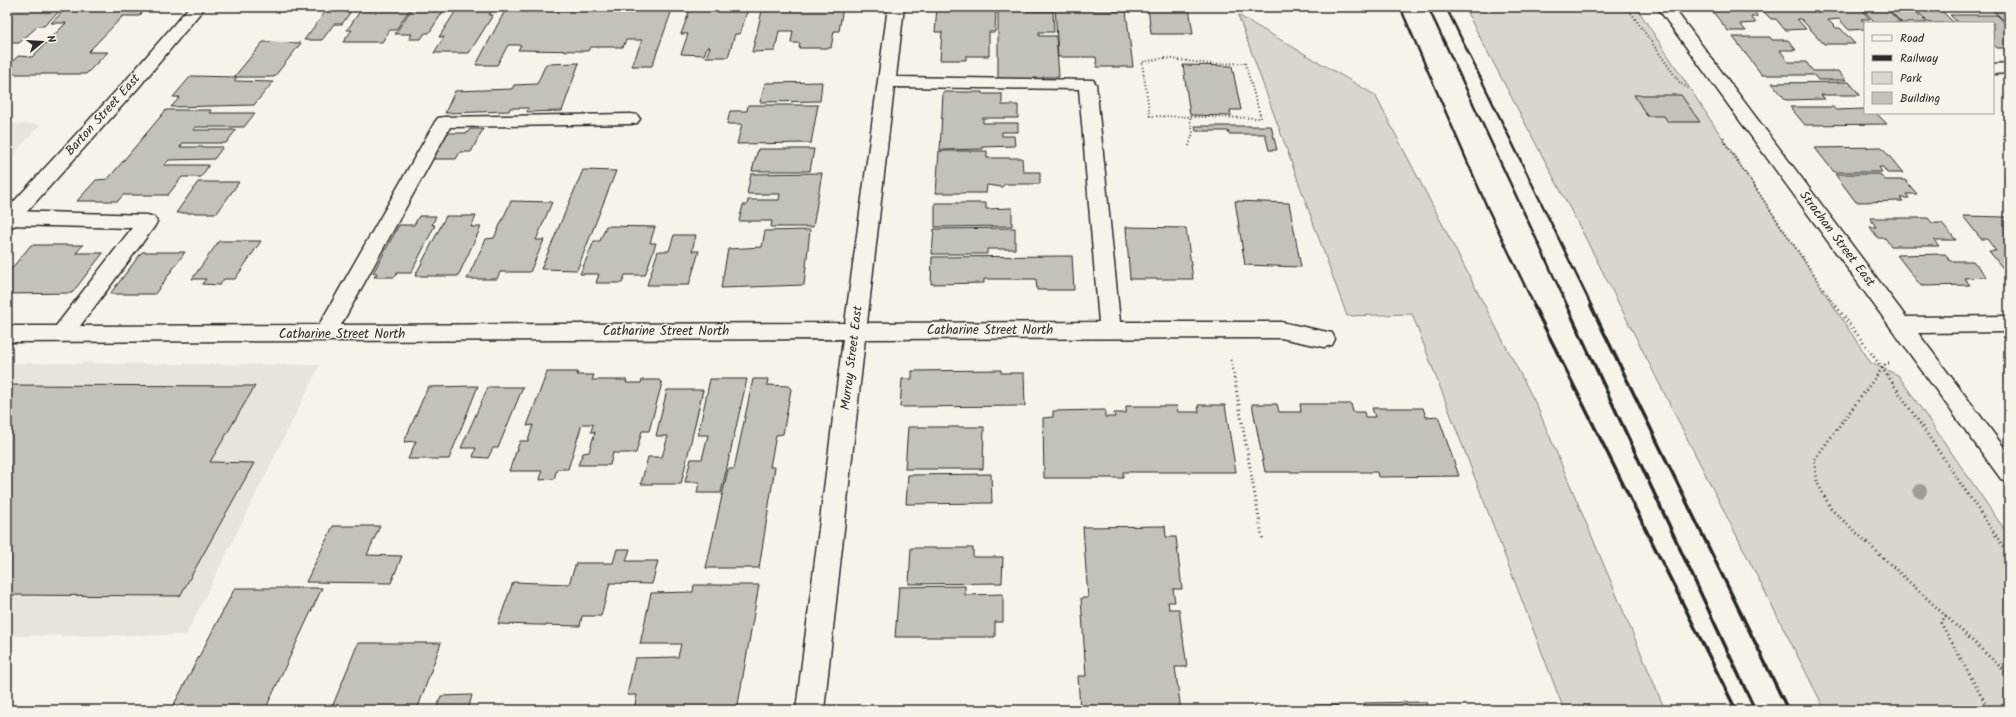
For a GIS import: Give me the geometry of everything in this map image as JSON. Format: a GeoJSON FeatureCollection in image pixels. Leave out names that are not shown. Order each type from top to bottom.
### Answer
{"type":"FeatureCollection","features":[{"type":"Feature","properties":{"kind":"street","name":"Barton Street East"},"geometry":{"type":"LineString","coordinates":[[8,220],[133,82],[197,7]]}},
{"type":"Feature","properties":{"kind":"street","name":"Murray Street East"},"geometry":{"type":"LineString","coordinates":[[810,710],[855,330],[896,7]]}},
{"type":"Feature","properties":{"kind":"street","name":"Strachan Street East"},"geometry":{"type":"LineString","coordinates":[[1665,7],[2009,472]]}},
{"type":"Feature","properties":{"kind":"street"},"geometry":{"type":"LineString","coordinates":[[887,82],[1087,84],[1110,331]]}},
{"type":"Feature","properties":{"kind":"street"},"geometry":{"type":"LineString","coordinates":[[325,334],[444,122],[631,119]]}},
{"type":"Feature","properties":{"kind":"street"},"geometry":{"type":"LineString","coordinates":[[8,220],[147,222],[62,334]]}},
{"type":"Feature","properties":{"kind":"street"},"geometry":{"type":"LineString","coordinates":[[1900,325],[2009,324]]}},
{"type":"Feature","properties":{"kind":"street","name":"Catharine Street North"},"geometry":{"type":"LineString","coordinates":[[7,334],[325,334],[855,330],[1281,330],[1324,339]]}},
{"type":"Feature","properties":{"kind":"path"},"geometry":{"type":"LineString","coordinates":[[1627,7],[1680,83],[1690,89]]}},
{"type":"Feature","properties":{"kind":"path"},"geometry":{"type":"LineString","coordinates":[[1150,59],[1190,60],[1205,63],[1245,63],[1260,118],[1190,118],[1150,116],[1142,62],[1150,59]]}},
{"type":"Feature","properties":{"kind":"path"},"geometry":{"type":"LineString","coordinates":[[1189,146],[1192,133],[1190,118]]}},
{"type":"Feature","properties":{"kind":"path"},"geometry":{"type":"LineString","coordinates":[[1725,136],[1723,140],[1748,176],[1750,183],[1883,370],[2009,555]]}},
{"type":"Feature","properties":{"kind":"path"},"geometry":{"type":"LineString","coordinates":[[1225,330],[1263,541]]}},
{"type":"Feature","properties":{"kind":"path"},"geometry":{"type":"LineString","coordinates":[[1883,370],[1814,460],[1817,482],[1831,509],[2009,675]]}},
{"type":"Feature","properties":{"kind":"path"},"geometry":{"type":"LineString","coordinates":[[1946,615],[1941,623],[1989,710]]}},
{"type":"Feature","properties":{"kind":"shaded area"},"geometry":{"type":"Polygon","coordinates":[[[7,124],[41,124],[7,161],[7,124]]]}},
{"type":"Feature","properties":{"kind":"shaded area"},"geometry":{"type":"Polygon","coordinates":[[[7,363],[320,365],[186,635],[7,636],[7,363]]]}},
{"type":"Feature","properties":{"kind":"green space"},"geometry":{"type":"Polygon","coordinates":[[[1464,7],[1636,7],[1871,363],[1898,375],[2009,536],[2009,710],[1825,710],[1586,239],[1464,7]]]}},
{"type":"Feature","properties":{"kind":"green space"},"geometry":{"type":"Polygon","coordinates":[[[1238,15],[1375,95],[1536,404],[1665,710],[1564,710],[1412,314],[1347,316],[1238,15]]]}},
{"type":"Feature","properties":{"kind":"building"},"geometry":{"type":"Polygon","coordinates":[[[7,7],[64,7],[44,26],[38,26],[19,43],[7,43],[7,7]]]}},
{"type":"Feature","properties":{"kind":"building"},"geometry":{"type":"Polygon","coordinates":[[[68,7],[148,7],[139,16],[123,16],[88,52],[108,52],[86,74],[7,74],[7,67],[18,56],[32,57],[66,23],[51,23],[68,7]]]}},
{"type":"Feature","properties":{"kind":"building"},"geometry":{"type":"Polygon","coordinates":[[[329,7],[354,7],[342,24],[334,24],[322,40],[304,40],[329,7]]]}},
{"type":"Feature","properties":{"kind":"building"},"geometry":{"type":"Polygon","coordinates":[[[363,7],[411,7],[396,30],[390,30],[382,42],[343,42],[352,30],[347,30],[363,7]]]}},
{"type":"Feature","properties":{"kind":"building"},"geometry":{"type":"Polygon","coordinates":[[[413,7],[446,7],[429,33],[425,33],[421,39],[409,39],[412,34],[395,34],[413,7]]]}},
{"type":"Feature","properties":{"kind":"building"},"geometry":{"type":"Polygon","coordinates":[[[691,7],[724,9],[725,7],[737,7],[736,9],[748,9],[740,34],[735,34],[728,57],[706,57],[710,47],[707,47],[704,55],[681,54],[688,34],[681,34],[691,7]]]}},
{"type":"Feature","properties":{"kind":"building"},"geometry":{"type":"Polygon","coordinates":[[[763,7],[843,7],[839,31],[834,31],[831,48],[799,48],[800,43],[791,43],[793,31],[779,31],[775,51],[752,52],[763,7]]]}},
{"type":"Feature","properties":{"kind":"building"},"geometry":{"type":"Polygon","coordinates":[[[937,7],[996,7],[995,32],[989,32],[989,56],[966,56],[966,60],[940,60],[942,32],[935,32],[937,7]]]}},
{"type":"Feature","properties":{"kind":"building"},"geometry":{"type":"Polygon","coordinates":[[[1015,7],[1027,7],[1027,11],[1053,11],[1054,32],[1039,32],[1039,36],[1056,36],[1059,77],[1043,77],[1043,81],[998,81],[998,11],[1015,11],[1015,7]]]}},
{"type":"Feature","properties":{"kind":"building"},"geometry":{"type":"Polygon","coordinates":[[[1055,7],[1092,7],[1093,11],[1126,11],[1133,67],[1097,67],[1096,57],[1058,57],[1055,7]]]}},
{"type":"Feature","properties":{"kind":"building"},"geometry":{"type":"Polygon","coordinates":[[[1148,7],[1189,7],[1193,34],[1151,34],[1148,7]]]}},
{"type":"Feature","properties":{"kind":"building"},"geometry":{"type":"Polygon","coordinates":[[[1709,7],[1743,7],[1746,11],[1753,10],[1758,17],[1751,17],[1756,23],[1740,24],[1746,31],[1728,31],[1709,7]]]}},
{"type":"Feature","properties":{"kind":"building"},"geometry":{"type":"Polygon","coordinates":[[[1759,7],[1858,7],[1870,19],[1861,19],[1864,22],[1864,29],[1849,30],[1839,19],[1828,20],[1836,28],[1840,28],[1855,44],[1824,44],[1801,19],[1797,19],[1806,29],[1785,30],[1776,19],[1771,19],[1759,7]]]}},
{"type":"Feature","properties":{"kind":"building"},"geometry":{"type":"Polygon","coordinates":[[[1860,7],[1884,7],[1900,22],[1875,22],[1860,7]]]}},
{"type":"Feature","properties":{"kind":"building"},"geometry":{"type":"Polygon","coordinates":[[[1886,7],[1911,7],[1926,22],[1901,22],[1886,7]]]}},
{"type":"Feature","properties":{"kind":"building"},"geometry":{"type":"Polygon","coordinates":[[[1913,7],[1938,7],[1953,22],[1928,22],[1913,7]]]}},
{"type":"Feature","properties":{"kind":"building"},"geometry":{"type":"Polygon","coordinates":[[[1989,7],[2009,7],[2009,25],[1989,7]]]}},
{"type":"Feature","properties":{"kind":"building"},"geometry":{"type":"Polygon","coordinates":[[[546,8],[545,10],[672,10],[652,66],[632,66],[642,40],[626,40],[623,47],[590,47],[588,51],[518,50],[521,45],[508,45],[497,65],[476,65],[506,9],[546,8]]]}},
{"type":"Feature","properties":{"kind":"building"},"geometry":{"type":"Polygon","coordinates":[[[457,9],[493,9],[489,15],[493,15],[469,53],[434,53],[444,37],[439,37],[457,9]]]}},
{"type":"Feature","properties":{"kind":"building"},"geometry":{"type":"Polygon","coordinates":[[[1950,15],[1997,15],[2009,26],[2009,48],[1997,48],[1994,45],[1994,22],[1957,22],[1950,15]]]}},
{"type":"Feature","properties":{"kind":"building"},"geometry":{"type":"Polygon","coordinates":[[[1733,37],[1770,37],[1772,40],[1788,40],[1796,50],[1780,50],[1788,62],[1806,62],[1813,71],[1838,71],[1846,80],[1818,80],[1814,75],[1762,75],[1733,37]]]}},
{"type":"Feature","properties":{"kind":"building"},"geometry":{"type":"Polygon","coordinates":[[[263,42],[301,43],[274,77],[234,77],[263,42]]]}},
{"type":"Feature","properties":{"kind":"building"},"geometry":{"type":"Polygon","coordinates":[[[579,63],[562,111],[527,112],[528,108],[510,108],[509,111],[445,113],[455,91],[512,89],[514,85],[537,84],[546,64],[579,63]]]}},
{"type":"Feature","properties":{"kind":"building"},"geometry":{"type":"Polygon","coordinates":[[[1183,65],[1232,66],[1241,110],[1230,110],[1231,116],[1190,115],[1183,65]]]}},
{"type":"Feature","properties":{"kind":"building"},"geometry":{"type":"Polygon","coordinates":[[[191,76],[237,77],[234,81],[273,82],[254,105],[171,107],[180,97],[173,97],[191,76]]]}},
{"type":"Feature","properties":{"kind":"building"},"geometry":{"type":"Polygon","coordinates":[[[822,82],[820,101],[760,102],[765,83],[822,82]]]}},
{"type":"Feature","properties":{"kind":"building"},"geometry":{"type":"Polygon","coordinates":[[[1849,82],[1860,95],[1821,95],[1825,99],[1786,100],[1772,83],[1849,82]]]}},
{"type":"Feature","properties":{"kind":"building"},"geometry":{"type":"Polygon","coordinates":[[[943,92],[983,92],[983,94],[1002,94],[1002,105],[1018,105],[1018,118],[983,118],[983,123],[1018,123],[1018,132],[1002,132],[1002,136],[1014,136],[1015,146],[982,147],[983,149],[940,150],[943,92]]]}},
{"type":"Feature","properties":{"kind":"building"},"geometry":{"type":"Polygon","coordinates":[[[1634,95],[1681,95],[1700,122],[1668,122],[1664,116],[1647,116],[1634,95]]]}},
{"type":"Feature","properties":{"kind":"building"},"geometry":{"type":"Polygon","coordinates":[[[748,105],[818,105],[811,143],[737,144],[742,124],[727,124],[730,111],[747,111],[748,105]]]}},
{"type":"Feature","properties":{"kind":"building"},"geometry":{"type":"Polygon","coordinates":[[[1790,107],[1833,107],[1836,110],[1864,109],[1864,114],[1877,114],[1887,124],[1805,125],[1790,107]]]}},
{"type":"Feature","properties":{"kind":"building"},"geometry":{"type":"Polygon","coordinates":[[[166,110],[211,110],[209,113],[255,113],[244,127],[195,127],[193,130],[236,130],[226,143],[183,143],[180,147],[223,147],[214,159],[169,160],[164,165],[209,165],[201,177],[182,177],[168,195],[123,195],[118,201],[77,201],[96,180],[108,179],[166,110]]]}},
{"type":"Feature","properties":{"kind":"building"},"geometry":{"type":"Polygon","coordinates":[[[1195,126],[1271,126],[1277,150],[1269,150],[1265,134],[1229,134],[1228,131],[1196,131],[1195,126]]]}},
{"type":"Feature","properties":{"kind":"building"},"geometry":{"type":"Polygon","coordinates":[[[470,129],[483,129],[471,152],[460,152],[456,159],[431,159],[446,133],[467,133],[470,129]]]}},
{"type":"Feature","properties":{"kind":"building"},"geometry":{"type":"Polygon","coordinates":[[[1882,147],[1903,173],[1887,173],[1883,167],[1879,167],[1882,172],[1834,172],[1815,148],[1882,147]]]}},
{"type":"Feature","properties":{"kind":"building"},"geometry":{"type":"Polygon","coordinates":[[[758,149],[814,149],[810,171],[752,171],[758,149]]]}},
{"type":"Feature","properties":{"kind":"building"},"geometry":{"type":"Polygon","coordinates":[[[939,151],[987,151],[987,158],[1022,158],[1023,172],[1040,172],[1040,184],[1005,184],[1002,187],[987,185],[986,193],[936,193],[939,151]]]}},
{"type":"Feature","properties":{"kind":"building"},"geometry":{"type":"Polygon","coordinates":[[[583,170],[616,171],[577,270],[541,269],[583,170]]]}},
{"type":"Feature","properties":{"kind":"building"},"geometry":{"type":"Polygon","coordinates":[[[822,173],[813,227],[771,227],[772,221],[739,221],[743,205],[747,205],[748,200],[779,200],[780,194],[747,194],[751,174],[822,173]]]}},
{"type":"Feature","properties":{"kind":"building"},"geometry":{"type":"Polygon","coordinates":[[[1835,174],[1880,174],[1885,180],[1905,180],[1917,194],[1906,194],[1909,198],[1900,198],[1903,201],[1856,202],[1835,174]]]}},
{"type":"Feature","properties":{"kind":"building"},"geometry":{"type":"Polygon","coordinates":[[[198,182],[239,182],[217,213],[176,213],[198,182]]]}},
{"type":"Feature","properties":{"kind":"building"},"geometry":{"type":"Polygon","coordinates":[[[511,201],[552,202],[536,240],[544,240],[530,272],[500,272],[497,279],[467,279],[486,239],[494,238],[511,201]]]}},
{"type":"Feature","properties":{"kind":"building"},"geometry":{"type":"Polygon","coordinates":[[[1235,201],[1289,203],[1301,267],[1245,265],[1235,201]]]}},
{"type":"Feature","properties":{"kind":"building"},"geometry":{"type":"Polygon","coordinates":[[[935,203],[986,203],[986,209],[1012,208],[1012,226],[935,227],[935,203]]]}},
{"type":"Feature","properties":{"kind":"building"},"geometry":{"type":"Polygon","coordinates":[[[419,216],[436,216],[432,225],[435,225],[411,273],[397,273],[395,277],[374,277],[377,273],[373,273],[399,225],[414,225],[419,216]]]}},
{"type":"Feature","properties":{"kind":"building"},"geometry":{"type":"Polygon","coordinates":[[[446,216],[476,216],[471,227],[481,227],[458,276],[415,276],[446,216]]]}},
{"type":"Feature","properties":{"kind":"building"},"geometry":{"type":"Polygon","coordinates":[[[1963,216],[2006,217],[2009,221],[2009,276],[1989,251],[1996,251],[1987,239],[1981,239],[1963,216]]]}},
{"type":"Feature","properties":{"kind":"building"},"geometry":{"type":"Polygon","coordinates":[[[1870,218],[1928,218],[1932,223],[1942,223],[1956,240],[1934,240],[1939,246],[1891,246],[1885,238],[1878,238],[1870,227],[1876,227],[1870,218]]]}},
{"type":"Feature","properties":{"kind":"building"},"geometry":{"type":"Polygon","coordinates":[[[606,226],[655,227],[650,243],[656,243],[645,275],[625,275],[622,283],[596,283],[599,274],[580,274],[594,241],[600,241],[606,226]]]}},
{"type":"Feature","properties":{"kind":"building"},"geometry":{"type":"Polygon","coordinates":[[[1126,227],[1186,228],[1193,279],[1130,279],[1126,227]]]}},
{"type":"Feature","properties":{"kind":"building"},"geometry":{"type":"Polygon","coordinates":[[[1015,228],[1015,249],[987,249],[987,254],[932,254],[934,229],[1015,228]]]}},
{"type":"Feature","properties":{"kind":"building"},"geometry":{"type":"Polygon","coordinates":[[[810,230],[804,285],[721,288],[728,249],[762,247],[765,231],[810,230]]]}},
{"type":"Feature","properties":{"kind":"building"},"geometry":{"type":"Polygon","coordinates":[[[674,235],[696,235],[692,251],[699,251],[689,285],[647,285],[658,251],[669,251],[674,235]]]}},
{"type":"Feature","properties":{"kind":"building"},"geometry":{"type":"Polygon","coordinates":[[[219,241],[261,241],[235,279],[224,279],[220,285],[202,284],[206,279],[192,279],[219,241]]]}},
{"type":"Feature","properties":{"kind":"building"},"geometry":{"type":"Polygon","coordinates":[[[31,245],[83,245],[76,253],[103,253],[72,293],[7,294],[7,274],[31,245]]]}},
{"type":"Feature","properties":{"kind":"building"},"geometry":{"type":"Polygon","coordinates":[[[142,252],[185,252],[155,294],[110,294],[142,252]]]}},
{"type":"Feature","properties":{"kind":"building"},"geometry":{"type":"Polygon","coordinates":[[[1945,254],[1950,261],[1973,261],[1987,277],[1964,278],[1970,285],[1921,286],[1897,255],[1945,254]]]}},
{"type":"Feature","properties":{"kind":"building"},"geometry":{"type":"Polygon","coordinates":[[[1072,256],[1074,290],[1037,290],[1036,279],[984,279],[984,283],[931,284],[932,257],[1072,256]]]}},
{"type":"Feature","properties":{"kind":"building"},"geometry":{"type":"Polygon","coordinates":[[[1001,370],[1001,373],[1024,373],[1025,406],[900,407],[902,379],[912,379],[912,371],[1001,370]]]}},
{"type":"Feature","properties":{"kind":"building"},"geometry":{"type":"Polygon","coordinates":[[[547,372],[578,372],[577,375],[594,375],[592,380],[627,380],[626,383],[641,383],[642,380],[659,380],[662,383],[649,431],[642,431],[636,453],[613,453],[610,465],[578,465],[583,453],[589,452],[595,432],[591,432],[593,424],[582,424],[568,469],[557,469],[554,479],[540,480],[542,471],[509,471],[520,441],[528,441],[533,425],[527,426],[547,372]]]}},
{"type":"Feature","properties":{"kind":"building"},"geometry":{"type":"Polygon","coordinates":[[[710,379],[747,379],[721,493],[697,493],[699,482],[685,482],[691,459],[702,459],[708,435],[698,435],[710,379]]]}},
{"type":"Feature","properties":{"kind":"building"},"geometry":{"type":"Polygon","coordinates":[[[753,379],[768,379],[767,385],[788,386],[791,389],[783,434],[776,435],[770,467],[775,467],[759,568],[706,568],[728,469],[734,469],[753,379]]]}},
{"type":"Feature","properties":{"kind":"building"},"geometry":{"type":"Polygon","coordinates":[[[7,385],[255,386],[210,462],[254,463],[180,596],[7,595],[7,385]]]}},
{"type":"Feature","properties":{"kind":"building"},"geometry":{"type":"Polygon","coordinates":[[[478,386],[449,459],[408,459],[416,441],[404,442],[428,387],[478,386]]]}},
{"type":"Feature","properties":{"kind":"building"},"geometry":{"type":"Polygon","coordinates":[[[488,387],[523,387],[498,448],[493,448],[488,458],[473,457],[476,448],[461,448],[488,387]]]}},
{"type":"Feature","properties":{"kind":"building"},"geometry":{"type":"Polygon","coordinates":[[[667,390],[703,390],[681,484],[641,484],[648,457],[662,457],[668,436],[656,436],[667,390]]]}},
{"type":"Feature","properties":{"kind":"building"},"geometry":{"type":"Polygon","coordinates":[[[1252,404],[1277,404],[1279,412],[1301,412],[1300,404],[1351,404],[1353,412],[1364,412],[1365,417],[1375,417],[1372,408],[1423,408],[1426,417],[1438,416],[1459,476],[1378,477],[1377,472],[1265,472],[1252,404]]]}},
{"type":"Feature","properties":{"kind":"building"},"geometry":{"type":"Polygon","coordinates":[[[1198,405],[1225,405],[1236,472],[1123,472],[1123,478],[1044,478],[1043,418],[1053,417],[1053,411],[1105,410],[1105,417],[1115,417],[1114,413],[1126,413],[1126,406],[1177,406],[1178,412],[1199,412],[1198,405]]]}},
{"type":"Feature","properties":{"kind":"building"},"geometry":{"type":"Polygon","coordinates":[[[908,427],[984,427],[983,469],[905,469],[908,427]]]}},
{"type":"Feature","properties":{"kind":"building"},"geometry":{"type":"Polygon","coordinates":[[[991,474],[992,503],[906,504],[908,475],[991,474]]]}},
{"type":"Feature","properties":{"kind":"building"},"geometry":{"type":"Polygon","coordinates":[[[333,526],[380,526],[367,555],[402,556],[391,583],[306,582],[333,526]]]}},
{"type":"Feature","properties":{"kind":"building"},"geometry":{"type":"Polygon","coordinates":[[[1165,526],[1166,537],[1176,537],[1182,589],[1173,589],[1175,602],[1168,602],[1169,609],[1179,609],[1187,667],[1175,667],[1181,710],[1080,710],[1078,676],[1086,676],[1081,598],[1088,598],[1083,527],[1165,526]]]}},
{"type":"Feature","properties":{"kind":"building"},"geometry":{"type":"Polygon","coordinates":[[[911,548],[973,548],[973,557],[1003,557],[1002,583],[909,584],[911,548]]]}},
{"type":"Feature","properties":{"kind":"building"},"geometry":{"type":"Polygon","coordinates":[[[617,549],[630,549],[626,561],[658,561],[652,584],[610,583],[601,616],[582,616],[580,626],[498,624],[513,582],[569,584],[576,563],[613,563],[617,549]]]}},
{"type":"Feature","properties":{"kind":"building"},"geometry":{"type":"Polygon","coordinates":[[[694,585],[759,585],[737,710],[634,709],[637,695],[627,695],[635,658],[678,657],[681,644],[640,644],[651,593],[693,592],[694,585]]]}},
{"type":"Feature","properties":{"kind":"building"},"geometry":{"type":"Polygon","coordinates":[[[965,586],[965,595],[1003,594],[1003,622],[995,622],[995,637],[895,637],[899,587],[965,586]]]}},
{"type":"Feature","properties":{"kind":"building"},"geometry":{"type":"Polygon","coordinates":[[[235,588],[322,588],[265,710],[171,710],[235,588]]]}},
{"type":"Feature","properties":{"kind":"building"},"geometry":{"type":"Polygon","coordinates":[[[358,643],[441,643],[417,710],[331,710],[358,643]]]}},
{"type":"Feature","properties":{"kind":"building"},"geometry":{"type":"Polygon","coordinates":[[[472,695],[468,710],[436,710],[441,696],[472,695]]]}},
{"type":"Feature","properties":{"kind":"building"},"geometry":{"type":"Polygon","coordinates":[[[1426,702],[1428,710],[1366,710],[1364,703],[1426,702]]]}},
{"type":"Feature","properties":{"kind":"building"},"geometry":{"type":"Polygon","coordinates":[[[1304,705],[1337,705],[1337,710],[1305,710],[1304,705]]]}},
{"type":"Feature","properties":{"kind":"building"},"geometry":{"type":"Polygon","coordinates":[[[989,706],[989,710],[890,710],[890,708],[989,706]]]}},
{"type":"Feature","properties":{"kind":"railway"},"geometry":{"type":"LineString","coordinates":[[1400,7],[1487,207],[1535,307]]}},
{"type":"Feature","properties":{"kind":"railway"},"geometry":{"type":"LineString","coordinates":[[1428,7],[1568,307]]}},
{"type":"Feature","properties":{"kind":"railway"},"geometry":{"type":"LineString","coordinates":[[1446,7],[1592,307]]}},
{"type":"Feature","properties":{"kind":"railway"},"geometry":{"type":"LineString","coordinates":[[1534,306],[1736,710]]}},
{"type":"Feature","properties":{"kind":"railway"},"geometry":{"type":"LineString","coordinates":[[1567,306],[1755,710]]}},
{"type":"Feature","properties":{"kind":"railway"},"geometry":{"type":"LineString","coordinates":[[1591,306],[1788,710]]}}]}
